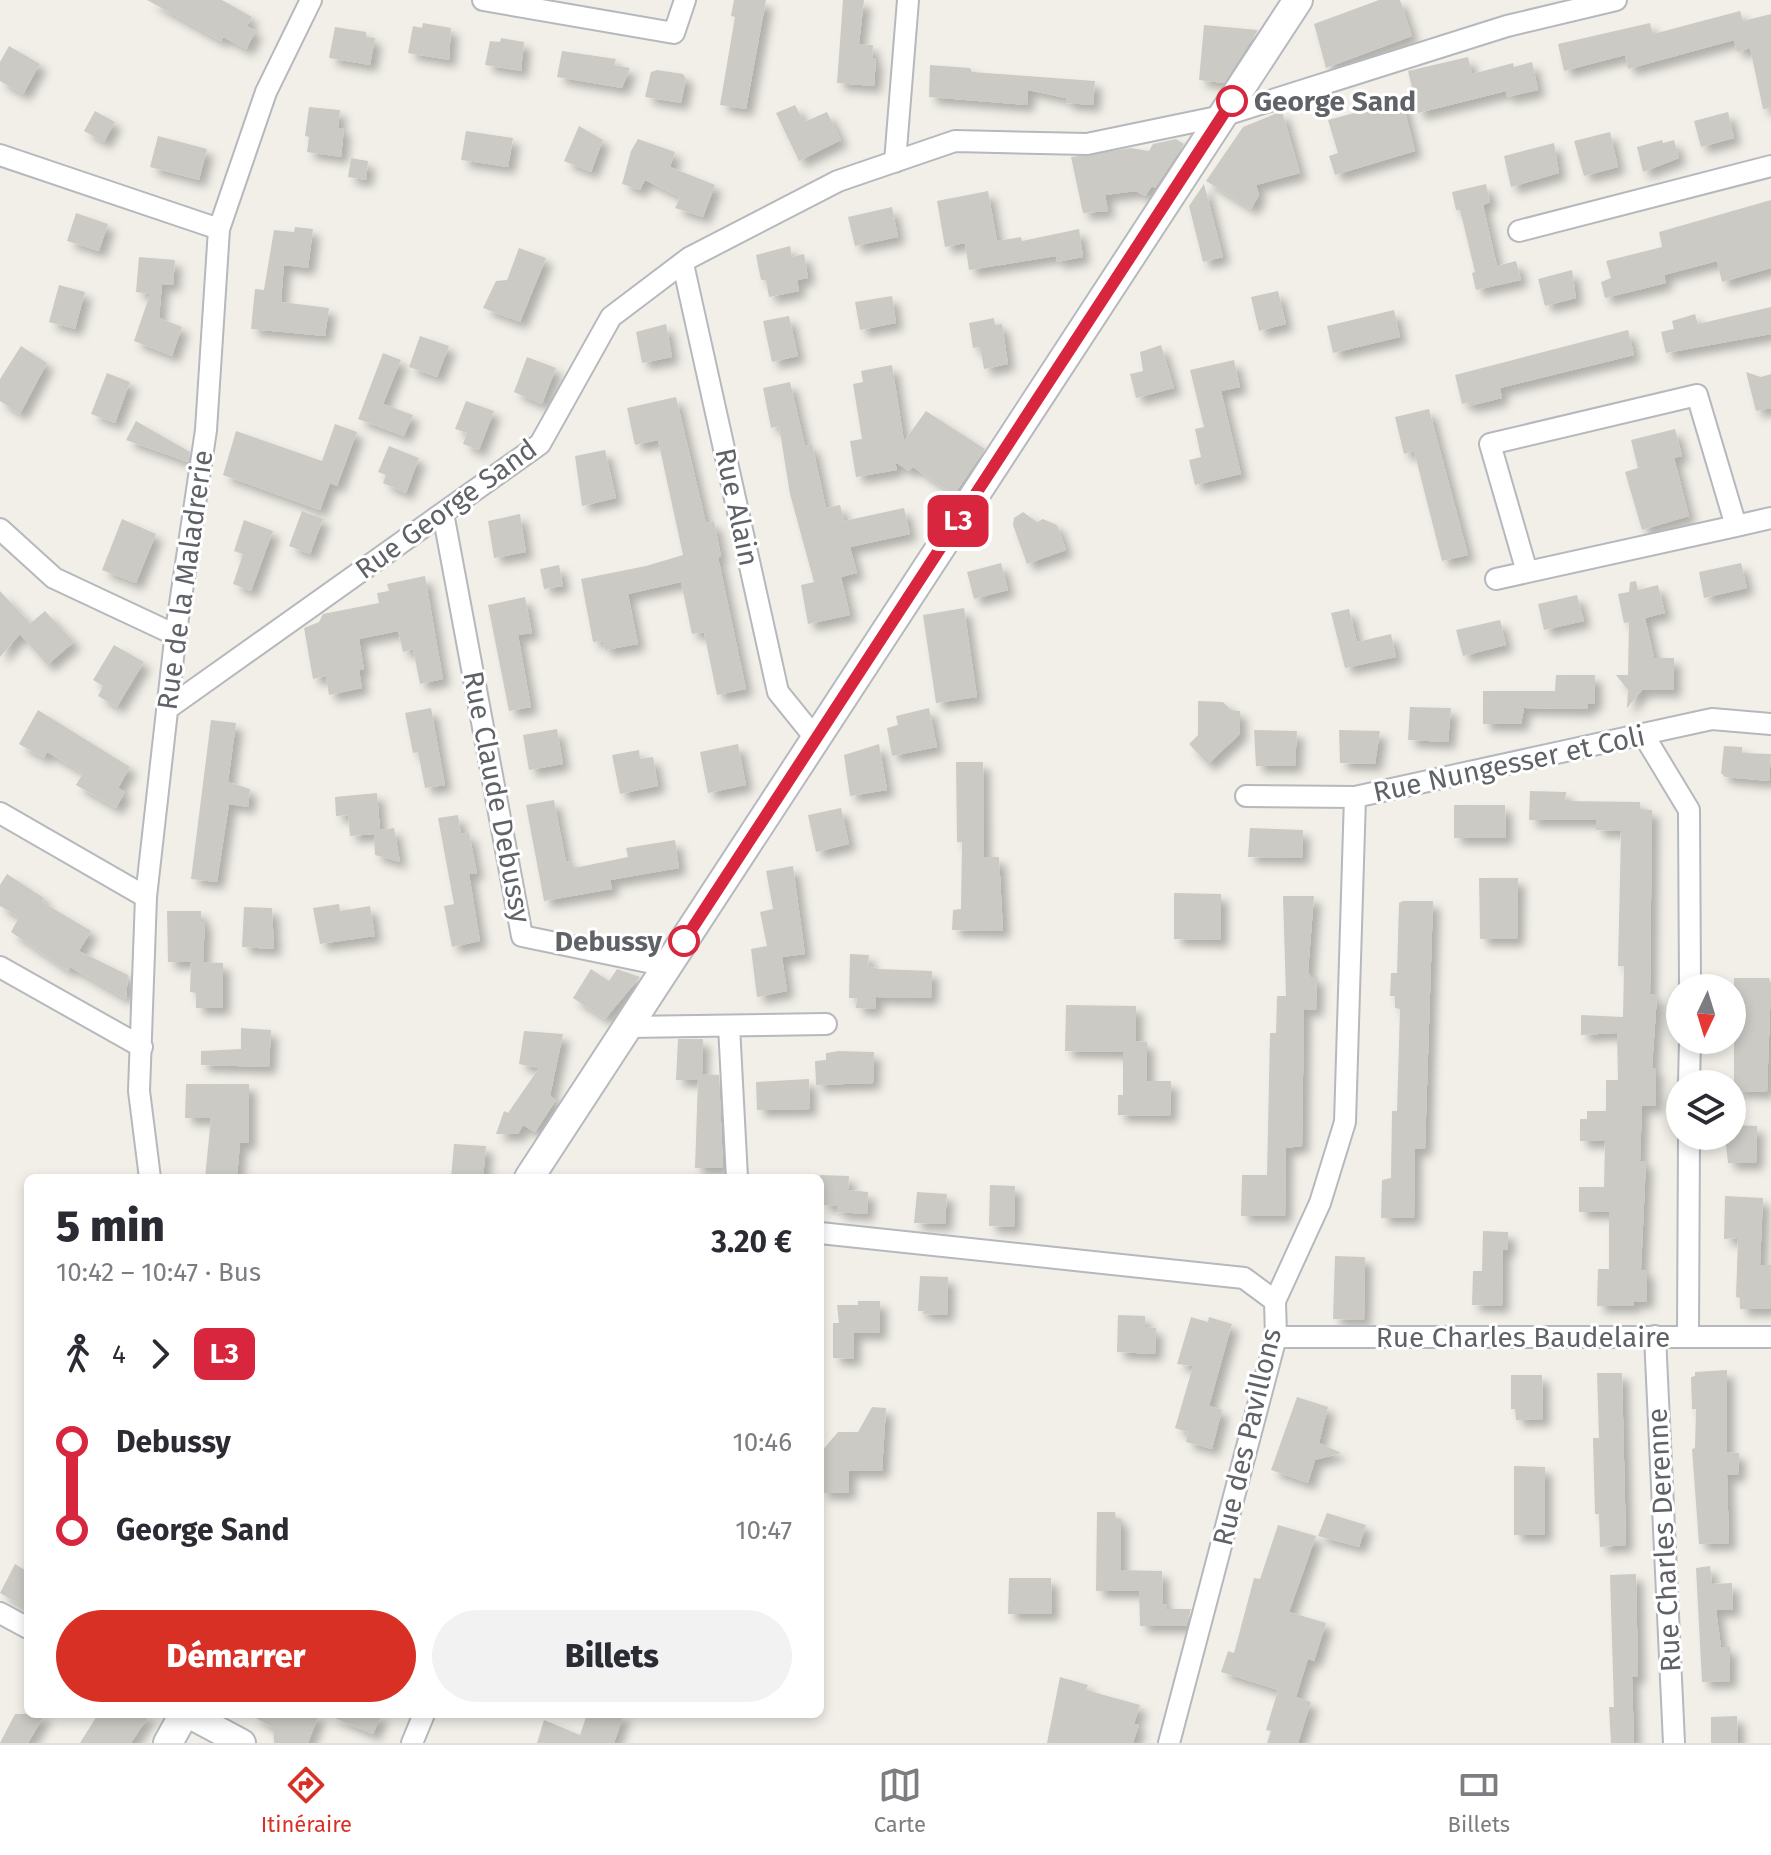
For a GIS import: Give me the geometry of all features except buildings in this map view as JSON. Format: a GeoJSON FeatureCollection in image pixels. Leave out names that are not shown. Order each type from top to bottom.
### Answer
{"type":"FeatureCollection","features":[{"type":"Feature","properties":{"kind":"main road"},"geometry":{"type":"LineString","coordinates":[[532,1174],[1298,0]]}},
{"type":"Feature","properties":{"kind":"main road"},"geometry":{"type":"LineString","coordinates":[[168,1743],[184,1718]]}},
{"type":"Feature","properties":{"kind":"street","name":"Rue de la Maladrerie"},"geometry":{"type":"LineString","coordinates":[[149,1174],[139,1091],[146,897],[176,631],[206,430],[219,229],[266,92],[311,0]]}},
{"type":"Feature","properties":{"kind":"street"},"geometry":{"type":"LineString","coordinates":[[483,0],[536,5],[674,33],[685,0]]}},
{"type":"Feature","properties":{"kind":"street"},"geometry":{"type":"LineString","coordinates":[[895,162],[908,0]]}},
{"type":"Feature","properties":{"kind":"street","name":"Rue George Sand"},"geometry":{"type":"LineString","coordinates":[[167,709],[540,444],[611,317],[689,258],[838,181],[955,141],[1087,144],[1222,116],[1507,26],[1591,3],[1616,0]]}},
{"type":"Feature","properties":{"kind":"street"},"geometry":{"type":"LineString","coordinates":[[0,155],[219,229]]}},
{"type":"Feature","properties":{"kind":"street"},"geometry":{"type":"LineString","coordinates":[[1519,231],[1771,166]]}},
{"type":"Feature","properties":{"kind":"street","name":"Rue Alain"},"geometry":{"type":"LineString","coordinates":[[683,264],[778,692],[816,739]]}},
{"type":"Feature","properties":{"kind":"street"},"geometry":{"type":"LineString","coordinates":[[1527,572],[1490,444],[1697,395],[1736,526]]}},
{"type":"Feature","properties":{"kind":"street","name":"Rue Claude Debussy"},"geometry":{"type":"LineString","coordinates":[[443,513],[522,936],[667,966]]}},
{"type":"Feature","properties":{"kind":"street"},"geometry":{"type":"LineString","coordinates":[[1496,579],[1771,518]]}},
{"type":"Feature","properties":{"kind":"street"},"geometry":{"type":"LineString","coordinates":[[0,529],[54,578],[167,631],[176,631]]}},
{"type":"Feature","properties":{"kind":"street","name":"Rue Nungesser et Coli"},"geometry":{"type":"LineString","coordinates":[[1246,796],[1355,797],[1712,719],[1771,724]]}},
{"type":"Feature","properties":{"kind":"street"},"geometry":{"type":"LineString","coordinates":[[1643,734],[1689,810],[1690,974]]}},
{"type":"Feature","properties":{"kind":"street"},"geometry":{"type":"LineString","coordinates":[[1275,1301],[1320,1203],[1345,1122],[1355,797]]}},
{"type":"Feature","properties":{"kind":"street"},"geometry":{"type":"LineString","coordinates":[[0,813],[146,897]]}},
{"type":"Feature","properties":{"kind":"street"},"geometry":{"type":"LineString","coordinates":[[0,967],[142,1047]]}},
{"type":"Feature","properties":{"kind":"street"},"geometry":{"type":"LineString","coordinates":[[628,1027],[826,1024]]}},
{"type":"Feature","properties":{"kind":"street"},"geometry":{"type":"LineString","coordinates":[[729,1026],[737,1174]]}},
{"type":"Feature","properties":{"kind":"street"},"geometry":{"type":"LineString","coordinates":[[1688,1336],[1689,1150]]}},
{"type":"Feature","properties":{"kind":"street","name":"Rue des Pavillons"},"geometry":{"type":"LineString","coordinates":[[824,1233],[1244,1278],[1275,1301],[1276,1337],[1169,1743]]}},
{"type":"Feature","properties":{"kind":"street","name":"Rue Charles Derenne"},"geometry":{"type":"LineString","coordinates":[[1655,1336],[1674,1743]]}},
{"type":"Feature","properties":{"kind":"street","name":"Rue Charles Baudelaire"},"geometry":{"type":"LineString","coordinates":[[1276,1337],[1771,1337]]}},
{"type":"Feature","properties":{"kind":"street"},"geometry":{"type":"LineString","coordinates":[[0,1613],[24,1626]]}},
{"type":"Feature","properties":{"kind":"street"},"geometry":{"type":"LineString","coordinates":[[194,1718],[242,1743]]}},
{"type":"Feature","properties":{"kind":"street"},"geometry":{"type":"LineString","coordinates":[[412,1743],[422,1718]]}},
{"type":"Feature","properties":{"kind":"bus line","name":"L3"},"geometry":{"type":"LineString","coordinates":[[684,941],[1232,101]]}},
{"type":"Feature","properties":{"kind":"place","name":"George Sand"},"geometry":{"type":"Point","coordinates":[1232,101]}},
{"type":"Feature","properties":{"kind":"place","name":"Debussy"},"geometry":{"type":"Point","coordinates":[684,941]}}]}
